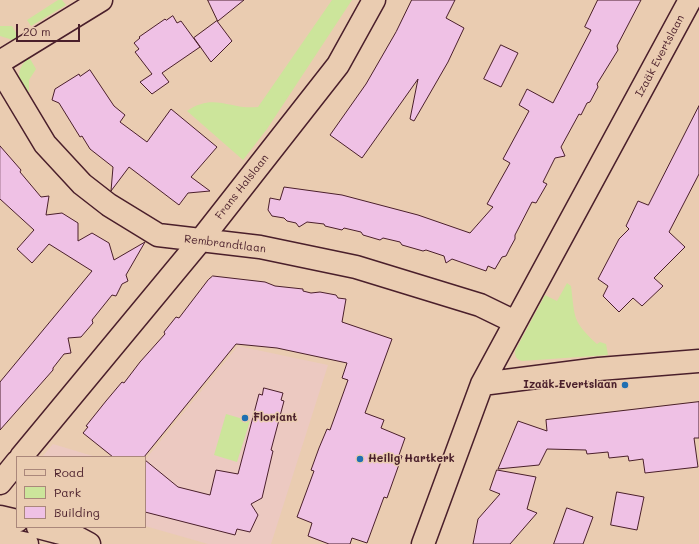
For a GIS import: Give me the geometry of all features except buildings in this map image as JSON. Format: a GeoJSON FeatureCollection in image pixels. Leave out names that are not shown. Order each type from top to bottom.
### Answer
{"type":"FeatureCollection","features":[{"type":"Feature","properties":{"kind":"street"},"geometry":{"type":"LineString","coordinates":[[0,62],[101,0]]}},
{"type":"Feature","properties":{"kind":"street","name":"Frans Halslaan"},"geometry":{"type":"LineString","coordinates":[[22,456],[200,241],[338,65],[374,0]]}},
{"type":"Feature","properties":{"kind":"street","name":"Izaäk Evertslaan"},"geometry":{"type":"LineString","coordinates":[[423,544],[482,384],[690,0]]}},
{"type":"Feature","properties":{"kind":"street","name":"Rembrandtlaan"},"geometry":{"type":"LineString","coordinates":[[0,68],[44,144],[82,184],[109,205],[158,235],[260,247],[356,267],[480,305],[515,322]]}},
{"type":"Feature","properties":{"kind":"street"},"geometry":{"type":"LineString","coordinates":[[482,384],[599,370],[699,361]]}},
{"type":"Feature","properties":{"kind":"street"},"geometry":{"type":"LineString","coordinates":[[0,483],[16,463]]}},
{"type":"Feature","properties":{"kind":"street"},"geometry":{"type":"LineString","coordinates":[[0,517],[16,521]]}},
{"type":"Feature","properties":{"kind":"street"},"geometry":{"type":"LineString","coordinates":[[42,528],[76,537],[89,544]]}},
{"type":"Feature","properties":{"kind":"street"},"geometry":{"type":"LineString","coordinates":[[0,538],[27,544]]}},
{"type":"Feature","properties":{"kind":"shaded area","name":"Floriant"},"geometry":{"type":"Polygon","coordinates":[[[238,346],[328,365],[271,544],[208,544],[146,526],[146,459],[238,346]]]}},
{"type":"Feature","properties":{"kind":"shaded area"},"geometry":{"type":"Polygon","coordinates":[[[53,444],[93,456],[43,456],[53,444]]]}},
{"type":"Feature","properties":{"kind":"green space"},"geometry":{"type":"Polygon","coordinates":[[[58,0],[62,0],[66,5],[31,26],[27,20],[58,0]]]}},
{"type":"Feature","properties":{"kind":"green space"},"geometry":{"type":"Polygon","coordinates":[[[332,0],[352,0],[267,129],[243,160],[187,111],[197,105],[214,102],[258,107],[332,0]]]}},
{"type":"Feature","properties":{"kind":"green space"},"geometry":{"type":"Polygon","coordinates":[[[0,26],[12,26],[19,38],[13,40],[0,36],[0,26]]]}},
{"type":"Feature","properties":{"kind":"green space"},"geometry":{"type":"Polygon","coordinates":[[[29,57],[36,69],[29,80],[29,92],[24,95],[19,80],[19,75],[22,66],[29,57]]]}},
{"type":"Feature","properties":{"kind":"green space"},"geometry":{"type":"Polygon","coordinates":[[[567,283],[571,286],[574,312],[579,324],[597,344],[600,342],[606,344],[608,355],[522,361],[517,359],[515,351],[545,295],[557,301],[567,283]]]}},
{"type":"Feature","properties":{"kind":"green space"},"geometry":{"type":"Polygon","coordinates":[[[226,414],[250,421],[237,462],[214,455],[226,414]]]}},
{"type":"Feature","properties":{"kind":"place","name":"Izaäk Evertslaan"},"geometry":{"type":"Point","coordinates":[625,385]}},
{"type":"Feature","properties":{"kind":"place","name":"Floriant"},"geometry":{"type":"Point","coordinates":[245,418]}},
{"type":"Feature","properties":{"kind":"place","name":"Heilig Hartkerk"},"geometry":{"type":"Point","coordinates":[360,459]}}]}
